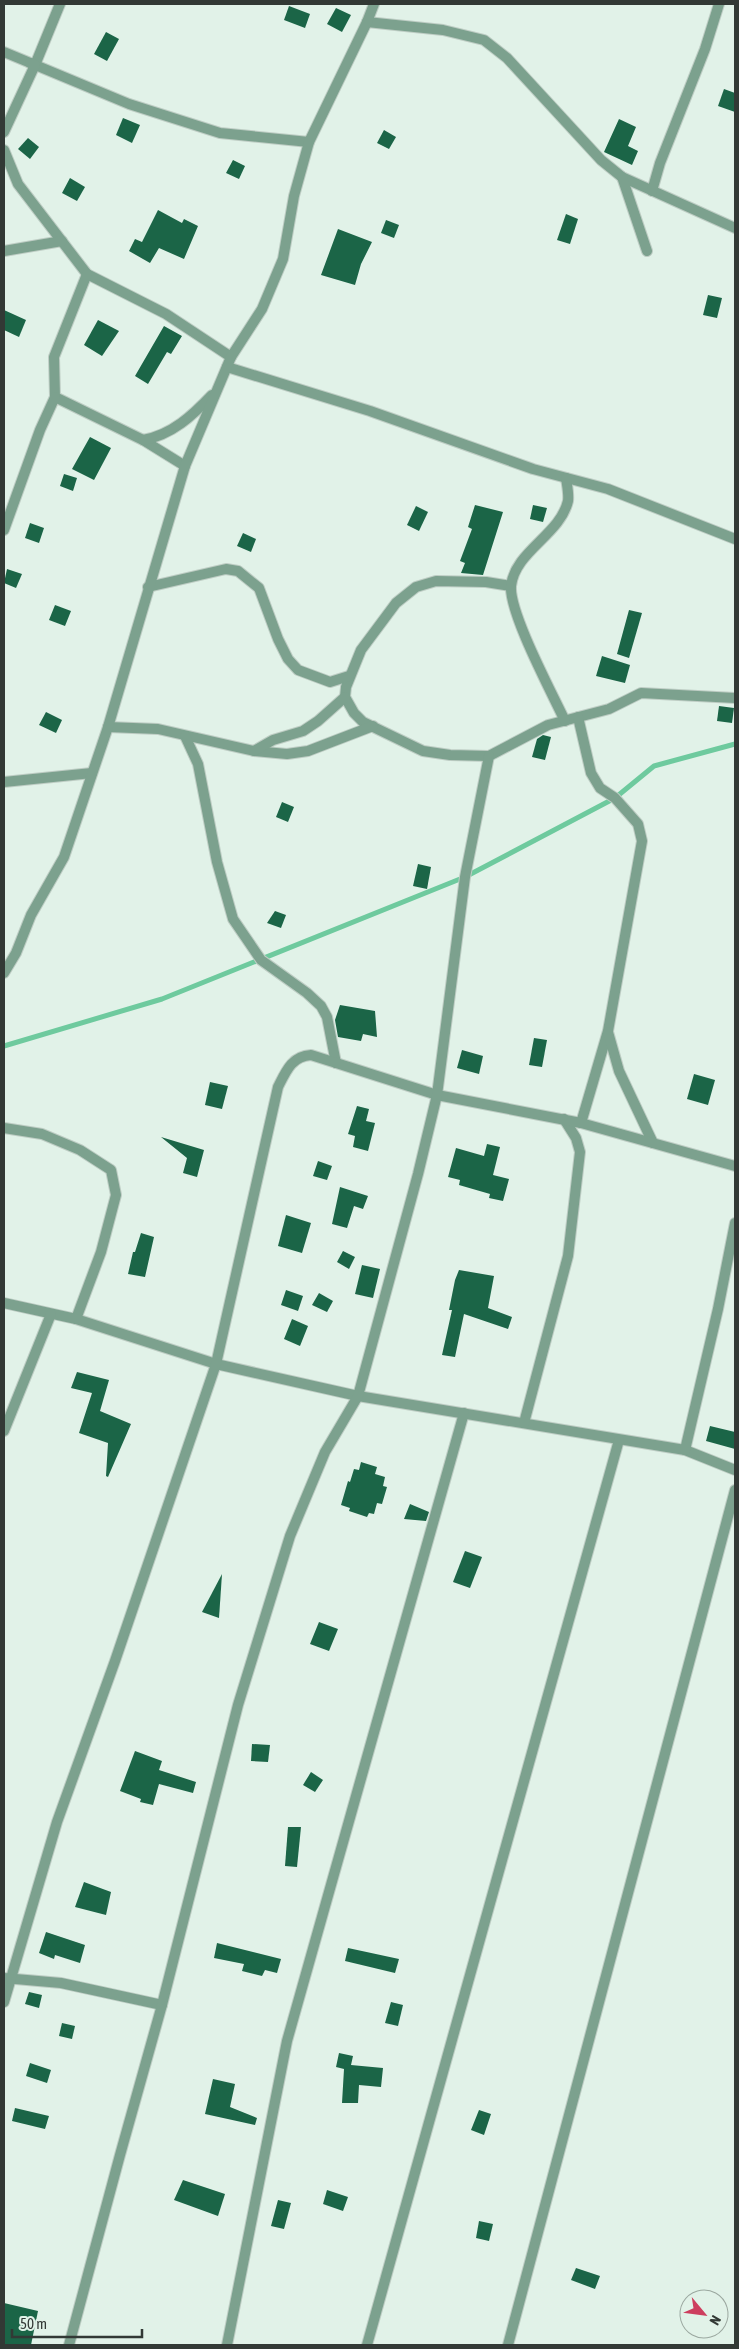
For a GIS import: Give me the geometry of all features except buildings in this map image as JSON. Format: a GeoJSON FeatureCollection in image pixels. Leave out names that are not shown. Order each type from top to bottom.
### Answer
{"type":"FeatureCollection","features":[{"type":"Feature","properties":{"kind":"street"},"geometry":{"type":"LineString","coordinates":[[4,132],[35,65],[60,4]]}},
{"type":"Feature","properties":{"kind":"street"},"geometry":{"type":"LineString","coordinates":[[4,974],[16,954],[31,915],[64,857],[108,727],[185,466],[231,357],[262,309],[283,259],[294,196],[309,142],[374,4]]}},
{"type":"Feature","properties":{"kind":"street"},"geometry":{"type":"LineString","coordinates":[[652,191],[660,163],[705,49],[720,4]]}},
{"type":"Feature","properties":{"kind":"street"},"geometry":{"type":"LineString","coordinates":[[367,22],[443,30],[484,40],[508,58],[601,160],[622,178],[735,228]]}},
{"type":"Feature","properties":{"kind":"street"},"geometry":{"type":"LineString","coordinates":[[4,51],[129,104],[220,133],[309,142]]}},
{"type":"Feature","properties":{"kind":"street"},"geometry":{"type":"LineString","coordinates":[[4,150],[18,184],[87,274],[166,314],[231,357]]}},
{"type":"Feature","properties":{"kind":"street"},"geometry":{"type":"LineString","coordinates":[[622,178],[633,216],[647,251]]}},
{"type":"Feature","properties":{"kind":"street"},"geometry":{"type":"LineString","coordinates":[[4,252],[62,241]]}},
{"type":"Feature","properties":{"kind":"street"},"geometry":{"type":"LineString","coordinates":[[4,530],[40,430],[55,397],[54,357],[87,274]]}},
{"type":"Feature","properties":{"kind":"street"},"geometry":{"type":"LineString","coordinates":[[227,368],[370,410],[533,469],[608,489],[735,539]]}},
{"type":"Feature","properties":{"kind":"street"},"geometry":{"type":"LineString","coordinates":[[143,440],[154,438],[188,420],[217,391]]}},
{"type":"Feature","properties":{"kind":"street"},"geometry":{"type":"LineString","coordinates":[[55,397],[143,440],[185,466]]}},
{"type":"Feature","properties":{"kind":"street"},"geometry":{"type":"LineString","coordinates":[[565,720],[511,599],[511,586],[520,564],[561,517],[568,500],[566,478]]}},
{"type":"Feature","properties":{"kind":"street"},"geometry":{"type":"LineString","coordinates":[[148,587],[226,569],[238,571],[260,588],[278,639],[288,659],[298,670],[330,682],[349,676]]}},
{"type":"Feature","properties":{"kind":"street"},"geometry":{"type":"LineString","coordinates":[[254,751],[273,740],[303,731],[318,721],[345,697],[349,676],[361,650],[396,603],[416,587],[436,581],[486,582],[511,586]]}},
{"type":"Feature","properties":{"kind":"street"},"geometry":{"type":"LineString","coordinates":[[345,697],[354,713],[373,726],[423,751],[450,755],[489,756],[548,725],[609,709],[642,693],[735,698]]}},
{"type":"Feature","properties":{"kind":"street"},"geometry":{"type":"LineString","coordinates":[[578,717],[591,773],[600,788],[615,798],[638,824],[642,841],[608,1031],[582,1123]]}},
{"type":"Feature","properties":{"kind":"street"},"geometry":{"type":"LineString","coordinates":[[108,727],[158,729],[254,751],[287,754],[308,752],[373,726]]}},
{"type":"Feature","properties":{"kind":"street"},"geometry":{"type":"LineString","coordinates":[[185,736],[198,764],[217,862],[233,919],[260,960],[307,993],[321,1006],[327,1017],[336,1063]]}},
{"type":"Feature","properties":{"kind":"street"},"geometry":{"type":"LineString","coordinates":[[70,2345],[162,2005],[238,1705],[290,1536],[325,1452],[358,1396],[437,1095],[465,877],[489,756]]}},
{"type":"Feature","properties":{"kind":"street"},"geometry":{"type":"LineString","coordinates":[[4,782],[92,773]]}},
{"type":"Feature","properties":{"kind":"street"},"geometry":{"type":"LineString","coordinates":[[608,1031],[619,1071],[653,1143]]}},
{"type":"Feature","properties":{"kind":"street"},"geometry":{"type":"LineString","coordinates":[[4,2002],[7,1979],[57,1822],[115,1661],[216,1364],[278,1087],[290,1064],[303,1055],[311,1055],[437,1095],[582,1123],[735,1166]]}},
{"type":"Feature","properties":{"kind":"street"},"geometry":{"type":"LineString","coordinates":[[524,1423],[568,1256],[580,1152],[576,1138],[564,1119]]}},
{"type":"Feature","properties":{"kind":"street"},"geometry":{"type":"LineString","coordinates":[[4,1128],[42,1134],[80,1150],[111,1170],[116,1195],[101,1252],[76,1319]]}},
{"type":"Feature","properties":{"kind":"street"},"geometry":{"type":"LineString","coordinates":[[685,1450],[718,1309],[735,1223]]}},
{"type":"Feature","properties":{"kind":"street"},"geometry":{"type":"LineString","coordinates":[[4,1302],[76,1319],[216,1364],[358,1396],[685,1450],[735,1470]]}},
{"type":"Feature","properties":{"kind":"street"},"geometry":{"type":"LineString","coordinates":[[4,1430],[51,1314]]}},
{"type":"Feature","properties":{"kind":"street"},"geometry":{"type":"LineString","coordinates":[[227,2345],[287,2041],[464,1413]]}},
{"type":"Feature","properties":{"kind":"street"},"geometry":{"type":"LineString","coordinates":[[367,2345],[619,1440]]}},
{"type":"Feature","properties":{"kind":"street"},"geometry":{"type":"LineString","coordinates":[[508,2345],[735,1490]]}},
{"type":"Feature","properties":{"kind":"street"},"geometry":{"type":"LineString","coordinates":[[7,1979],[61,1982],[162,2005]]}},
{"type":"Feature","properties":{"kind":"waterway"},"geometry":{"type":"LineString","coordinates":[[4,1046],[162,999],[465,877],[615,798],[654,766],[735,744]]}}]}
